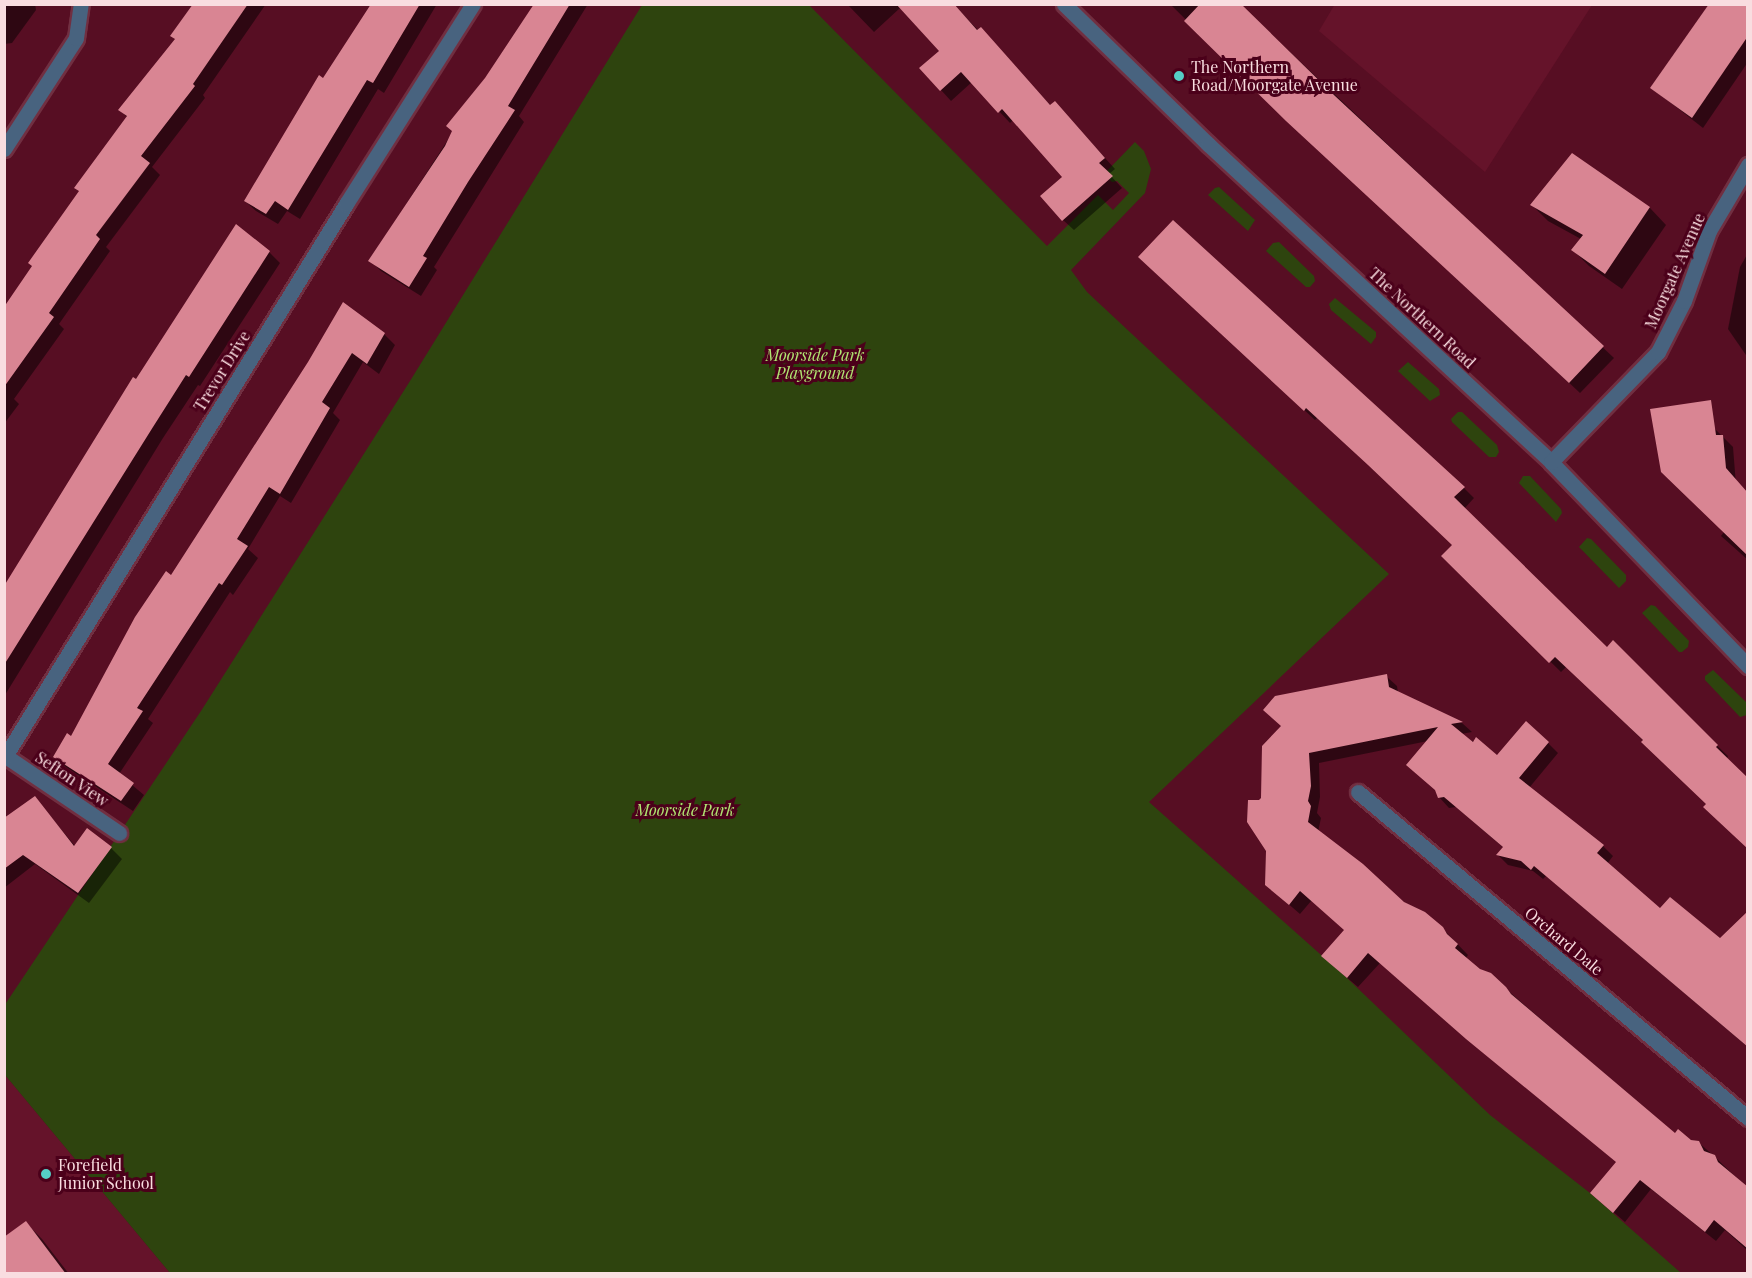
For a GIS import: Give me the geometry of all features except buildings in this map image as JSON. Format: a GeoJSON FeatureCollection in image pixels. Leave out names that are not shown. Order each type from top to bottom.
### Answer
{"type":"FeatureCollection","features":[{"type":"Feature","properties":{"kind":"street"},"geometry":{"type":"LineString","coordinates":[[4,149],[76,38],[81,4]]}},
{"type":"Feature","properties":{"kind":"street","name":"Trevor Drive"},"geometry":{"type":"LineString","coordinates":[[5,756],[340,214],[473,4]]}},
{"type":"Feature","properties":{"kind":"street","name":"The Northern Road"},"geometry":{"type":"LineString","coordinates":[[1064,4],[1192,128],[1551,462],[1748,666]]}},
{"type":"Feature","properties":{"kind":"street","name":"Moorgate Avenue"},"geometry":{"type":"LineString","coordinates":[[1551,462],[1658,352],[1684,301],[1709,231],[1748,165]]}},
{"type":"Feature","properties":{"kind":"street","name":"Sefton View"},"geometry":{"type":"LineString","coordinates":[[5,756],[119,833]]}},
{"type":"Feature","properties":{"kind":"street","name":"Orchard Dale"},"geometry":{"type":"LineString","coordinates":[[1358,792],[1748,1118]]}},
{"type":"Feature","properties":{"kind":"shaded area"},"geometry":{"type":"Polygon","coordinates":[[[1335,4],[1592,5],[1485,172],[1319,31],[1335,4]]]}},
{"type":"Feature","properties":{"kind":"shaded area","name":"Forefield Junior School"},"geometry":{"type":"Polygon","coordinates":[[[5,1075],[170,1273],[5,1273],[5,1075]]]}},
{"type":"Feature","properties":{"kind":"green space","name":"Moorside Park"},"geometry":{"type":"Polygon","coordinates":[[[642,5],[809,5],[1047,246],[1098,195],[1113,210],[1129,193],[1117,181],[1112,182],[1104,174],[1135,142],[1144,151],[1151,169],[1145,193],[1071,270],[1087,292],[1389,574],[1149,802],[1347,978],[1490,1115],[1590,1193],[1681,1273],[170,1273],[5,1075],[4,1006],[201,711],[410,381],[642,5]]]}},
{"type":"Feature","properties":{"kind":"green space"},"geometry":{"type":"Polygon","coordinates":[[[1219,187],[1255,220],[1248,231],[1208,195],[1219,187]]]}},
{"type":"Feature","properties":{"kind":"green space"},"geometry":{"type":"Polygon","coordinates":[[[1279,242],[1314,276],[1315,281],[1310,287],[1306,287],[1266,251],[1273,243],[1279,242]]]}},
{"type":"Feature","properties":{"kind":"green space"},"geometry":{"type":"Polygon","coordinates":[[[1335,298],[1376,332],[1376,337],[1371,344],[1331,310],[1329,304],[1335,298]]]}},
{"type":"Feature","properties":{"kind":"green space"},"geometry":{"type":"Polygon","coordinates":[[[1408,362],[1439,389],[1440,395],[1430,401],[1398,371],[1408,362]]]}},
{"type":"Feature","properties":{"kind":"green space"},"geometry":{"type":"Polygon","coordinates":[[[1458,412],[1462,412],[1497,445],[1499,452],[1496,457],[1489,457],[1452,422],[1451,419],[1458,412]]]}},
{"type":"Feature","properties":{"kind":"green space"},"geometry":{"type":"Polygon","coordinates":[[[1523,476],[1530,476],[1561,509],[1562,513],[1556,522],[1519,483],[1523,476]]]}},
{"type":"Feature","properties":{"kind":"green space"},"geometry":{"type":"Polygon","coordinates":[[[1587,538],[1591,539],[1626,575],[1626,581],[1619,588],[1579,547],[1587,538]]]}},
{"type":"Feature","properties":{"kind":"green space"},"geometry":{"type":"Polygon","coordinates":[[[1651,605],[1655,606],[1689,641],[1688,647],[1682,652],[1679,652],[1642,613],[1651,605]]]}},
{"type":"Feature","properties":{"kind":"green space"},"geometry":{"type":"Polygon","coordinates":[[[1713,670],[1747,703],[1747,715],[1740,717],[1705,680],[1705,676],[1713,670]]]}},
{"type":"Feature","properties":{"kind":"place","name":"The Northern Road/Moorgate Avenue"},"geometry":{"type":"Point","coordinates":[1179,76]}},
{"type":"Feature","properties":{"kind":"place","name":"Forefield Junior School"},"geometry":{"type":"Point","coordinates":[46,1174]}},
{"type":"Feature","properties":{"kind":"park label","name":"Moorside Park Playground"},"geometry":{"type":"Point","coordinates":[815,364]}}]}
